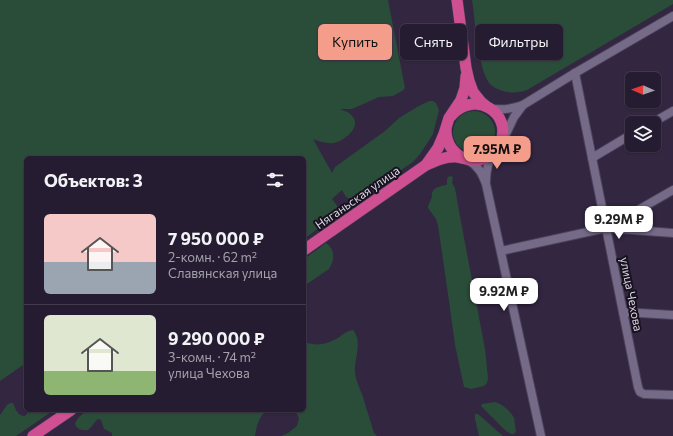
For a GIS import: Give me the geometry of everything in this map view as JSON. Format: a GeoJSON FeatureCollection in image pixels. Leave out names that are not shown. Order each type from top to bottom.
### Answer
{"type":"FeatureCollection","features":[{"type":"Feature","properties":{"kind":"highway"},"geometry":{"type":"LineString","coordinates":[[426,165],[448,157],[481,160],[488,157],[496,149],[502,136],[502,125],[497,115],[481,102],[473,92],[469,81],[457,0]]}},
{"type":"Feature","properties":{"kind":"highway"},"geometry":{"type":"LineString","coordinates":[[426,165],[438,148],[448,121],[459,104],[466,82],[466,68]]}},
{"type":"Feature","properties":{"kind":"highway"},"geometry":{"type":"LineString","coordinates":[[451,116],[458,109],[467,105],[476,104],[487,107]]}},
{"type":"Feature","properties":{"kind":"highway"},"geometry":{"type":"LineString","coordinates":[[446,128],[446,137],[450,146],[456,154],[465,159]]}},
{"type":"Feature","properties":{"kind":"highway","name":"Няганьская улица"},"geometry":{"type":"LineString","coordinates":[[306,249],[426,165]]}},
{"type":"Feature","properties":{"kind":"highway"},"geometry":{"type":"LineString","coordinates":[[33,436],[68,412]]}},
{"type":"Feature","properties":{"kind":"street"},"geometry":{"type":"LineString","coordinates":[[487,107],[504,110],[523,105],[673,16]]}},
{"type":"Feature","properties":{"kind":"street","name":"улица Чехова"},"geometry":{"type":"LineString","coordinates":[[575,73],[638,386],[640,392],[644,394],[673,395]]}},
{"type":"Feature","properties":{"kind":"street"},"geometry":{"type":"LineString","coordinates":[[486,184],[486,171],[491,158],[514,117],[523,105]]}},
{"type":"Feature","properties":{"kind":"street"},"geometry":{"type":"LineString","coordinates":[[661,118],[673,111]]}},
{"type":"Feature","properties":{"kind":"street"},"geometry":{"type":"LineString","coordinates":[[592,158],[625,138]]}},
{"type":"Feature","properties":{"kind":"street"},"geometry":{"type":"LineString","coordinates":[[465,159],[478,168],[486,184],[541,436]]}},
{"type":"Feature","properties":{"kind":"street"},"geometry":{"type":"LineString","coordinates":[[606,228],[673,190]]}},
{"type":"Feature","properties":{"kind":"street"},"geometry":{"type":"LineString","coordinates":[[501,251],[606,228],[673,233]]}},
{"type":"Feature","properties":{"kind":"street"},"geometry":{"type":"LineString","coordinates":[[623,312],[673,315]]}},
{"type":"Feature","properties":{"kind":"green space"},"geometry":{"type":"Polygon","coordinates":[[[0,0],[388,0],[405,88],[393,96],[379,97],[352,109],[340,109],[350,114],[355,121],[353,130],[342,140],[331,143],[313,139],[332,173],[335,167],[385,131],[399,118],[429,101],[436,103],[439,110],[433,134],[413,162],[358,199],[353,200],[346,197],[342,190],[332,199],[338,207],[338,213],[306,238],[306,156],[24,156],[24,364],[0,381],[0,0]]]}},
{"type":"Feature","properties":{"kind":"green space"},"geometry":{"type":"Polygon","coordinates":[[[472,0],[673,0],[673,4],[527,90],[520,92],[503,91],[491,85],[487,79],[481,60],[563,60],[563,24],[475,24],[472,0]]]}},
{"type":"Feature","properties":{"kind":"green space"},"geometry":{"type":"Polygon","coordinates":[[[474,111],[489,117],[495,132],[489,147],[474,153],[459,147],[453,132],[459,117],[474,111]]]}},
{"type":"Feature","properties":{"kind":"green space"},"geometry":{"type":"Polygon","coordinates":[[[450,176],[453,177],[452,183],[455,188],[485,349],[488,378],[487,383],[484,386],[471,389],[464,387],[455,345],[438,225],[436,219],[428,208],[434,189],[446,185],[447,179],[450,176]]]}},
{"type":"Feature","properties":{"kind":"green space"},"geometry":{"type":"Polygon","coordinates":[[[326,243],[331,248],[333,255],[329,269],[306,285],[306,258],[326,243]]]}},
{"type":"Feature","properties":{"kind":"green space"},"geometry":{"type":"Polygon","coordinates":[[[353,330],[356,335],[358,345],[355,376],[374,433],[377,436],[281,436],[297,426],[299,418],[296,412],[306,412],[306,342],[324,344],[353,330]]]}},
{"type":"Feature","properties":{"kind":"green space"},"geometry":{"type":"Polygon","coordinates":[[[495,402],[506,408],[513,415],[516,431],[514,434],[506,431],[481,406],[482,404],[495,402]]]}},
{"type":"Feature","properties":{"kind":"green space"},"geometry":{"type":"Polygon","coordinates":[[[13,403],[17,412],[22,416],[25,416],[28,412],[51,412],[16,436],[0,436],[0,415],[7,405],[13,403]]]}},
{"type":"Feature","properties":{"kind":"green space"},"geometry":{"type":"Polygon","coordinates":[[[85,412],[265,412],[257,425],[255,436],[112,436],[112,433],[104,429],[101,420],[98,419],[88,430],[78,428],[75,423],[85,412]]]}},
{"type":"Feature","properties":{"kind":"green space"},"geometry":{"type":"Polygon","coordinates":[[[475,414],[478,414],[503,436],[479,436],[475,414]]]}}]}
